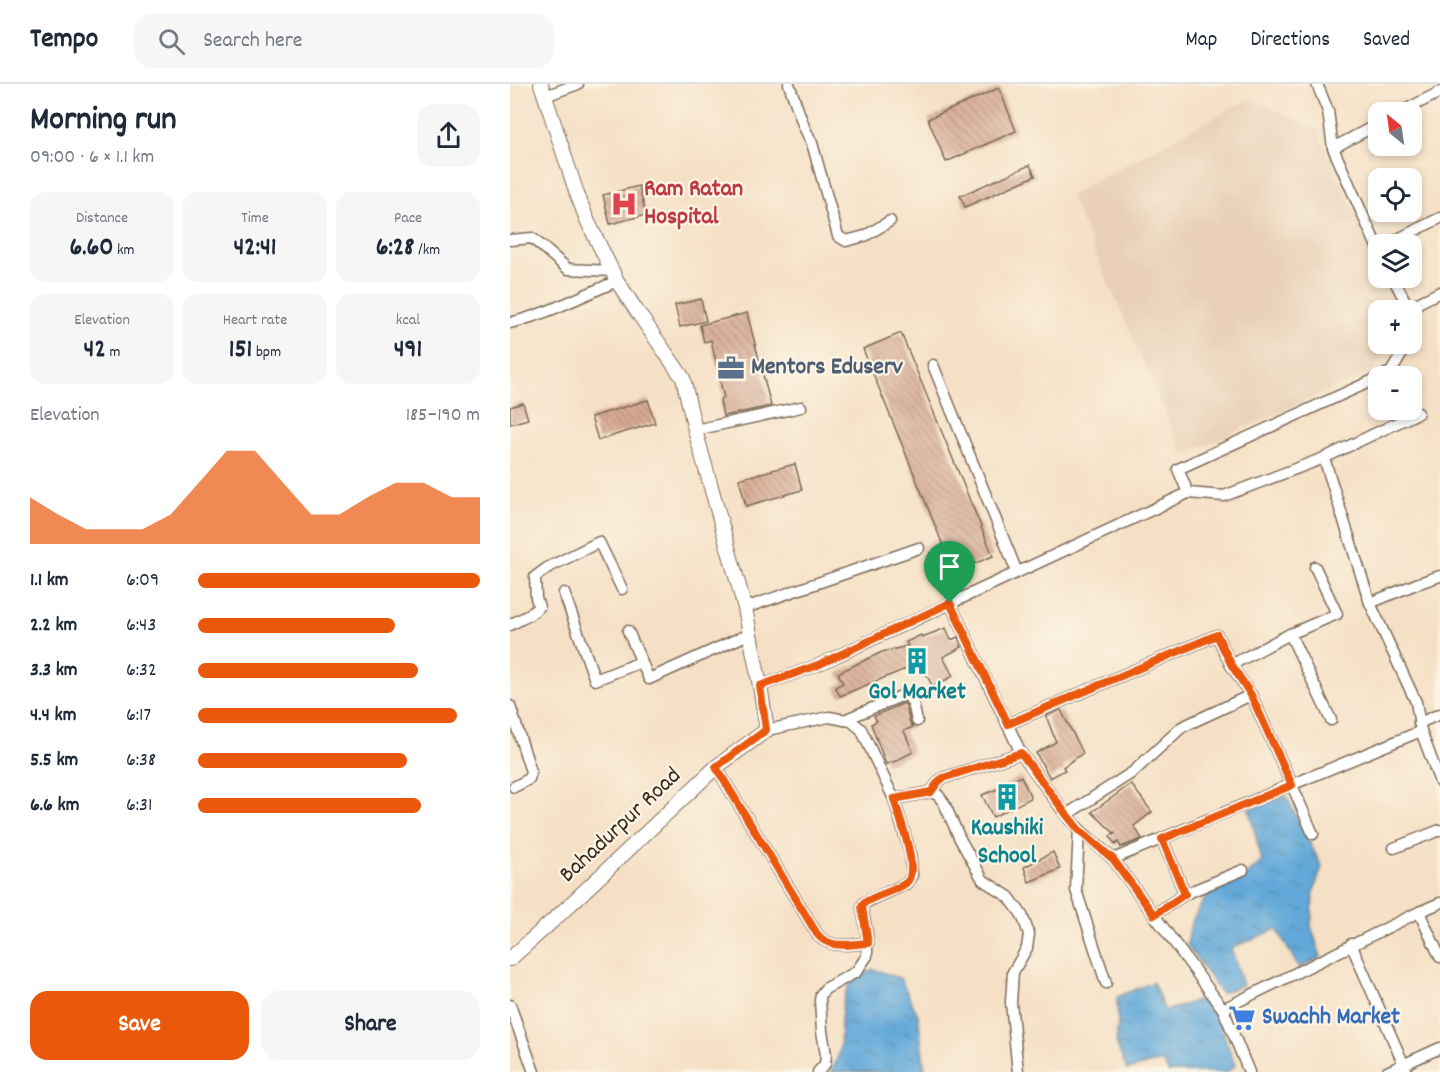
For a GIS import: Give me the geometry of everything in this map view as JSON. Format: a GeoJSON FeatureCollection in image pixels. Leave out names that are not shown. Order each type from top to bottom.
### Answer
{"type":"FeatureCollection","features":[{"type":"Feature","properties":{"kind":"street"},"geometry":{"type":"LineString","coordinates":[[578,84],[543,90],[588,222],[615,276],[683,378],[695,430],[751,633],[766,730],[830,717],[851,721],[861,729],[894,799],[910,852],[912,875],[906,884],[864,903],[862,907],[868,943],[867,956],[862,965],[856,972],[825,989],[821,994],[822,1031],[826,1055],[825,1064],[818,1072]]}},
{"type":"Feature","properties":{"kind":"street"},"geometry":{"type":"LineString","coordinates":[[789,84],[812,143],[838,236],[846,241],[865,236],[890,221]]}},
{"type":"Feature","properties":{"kind":"street"},"geometry":{"type":"LineString","coordinates":[[1317,84],[1328,111],[1332,148],[1371,234]]}},
{"type":"Feature","properties":{"kind":"street"},"geometry":{"type":"LineString","coordinates":[[1420,102],[1440,92]]}},
{"type":"Feature","properties":{"kind":"street"},"geometry":{"type":"LineString","coordinates":[[1332,148],[1368,129]]}},
{"type":"Feature","properties":{"kind":"street"},"geometry":{"type":"LineString","coordinates":[[1408,234],[1440,218]]}},
{"type":"Feature","properties":{"kind":"street"},"geometry":{"type":"LineString","coordinates":[[510,240],[532,238],[568,269],[615,276]]}},
{"type":"Feature","properties":{"kind":"street"},"geometry":{"type":"LineString","coordinates":[[510,323],[524,320],[567,303],[615,276]]}},
{"type":"Feature","properties":{"kind":"street"},"geometry":{"type":"LineString","coordinates":[[1422,301],[1440,292]]}},
{"type":"Feature","properties":{"kind":"street"},"geometry":{"type":"LineString","coordinates":[[933,365],[1017,572]]}},
{"type":"Feature","properties":{"kind":"street"},"geometry":{"type":"LineString","coordinates":[[1188,493],[1178,469],[1368,382]]}},
{"type":"Feature","properties":{"kind":"street"},"geometry":{"type":"LineString","coordinates":[[695,430],[801,407]]}},
{"type":"Feature","properties":{"kind":"street"},"geometry":{"type":"LineString","coordinates":[[760,686],[818,665],[1188,493],[1224,496],[1323,458],[1403,420]]}},
{"type":"Feature","properties":{"kind":"street"},"geometry":{"type":"LineString","coordinates":[[1323,458],[1370,603],[1416,702],[1420,727],[1440,782]]}},
{"type":"Feature","properties":{"kind":"street"},"geometry":{"type":"LineString","coordinates":[[510,625],[539,607],[535,577],[547,568],[599,542],[622,589]]}},
{"type":"Feature","properties":{"kind":"street"},"geometry":{"type":"LineString","coordinates":[[745,608],[919,548]]}},
{"type":"Feature","properties":{"kind":"street"},"geometry":{"type":"LineString","coordinates":[[1231,664],[1290,634],[1337,614],[1315,567]]}},
{"type":"Feature","properties":{"kind":"street"},"geometry":{"type":"LineString","coordinates":[[1370,603],[1440,576]]}},
{"type":"Feature","properties":{"kind":"street"},"geometry":{"type":"LineString","coordinates":[[564,593],[595,680],[641,662]]}},
{"type":"Feature","properties":{"kind":"street"},"geometry":{"type":"LineString","coordinates":[[950,603],[1021,753],[1079,830],[1113,859],[1223,1009],[1249,1072]]}},
{"type":"Feature","properties":{"kind":"street"},"geometry":{"type":"LineString","coordinates":[[628,631],[649,679],[751,633]]}},
{"type":"Feature","properties":{"kind":"street"},"geometry":{"type":"LineString","coordinates":[[1290,634],[1330,720]]}},
{"type":"Feature","properties":{"kind":"street"},"geometry":{"type":"LineString","coordinates":[[1008,724],[1217,635],[1231,664],[1251,695],[1313,834]]}},
{"type":"Feature","properties":{"kind":"street"},"geometry":{"type":"LineString","coordinates":[[844,720],[906,694],[913,703],[917,721]]}},
{"type":"Feature","properties":{"kind":"street"},"geometry":{"type":"LineString","coordinates":[[1066,814],[1133,772],[1182,727],[1251,695]]}},
{"type":"Feature","properties":{"kind":"street"},"geometry":{"type":"LineString","coordinates":[[510,706],[531,772],[529,779],[514,787]]}},
{"type":"Feature","properties":{"kind":"street"},"geometry":{"type":"LineString","coordinates":[[1113,859],[1292,785],[1420,727],[1440,714]]}},
{"type":"Feature","properties":{"kind":"street","name":"Bahadurpur Road"},"geometry":{"type":"LineString","coordinates":[[510,959],[716,767],[766,730]]}},
{"type":"Feature","properties":{"kind":"street"},"geometry":{"type":"LineString","coordinates":[[931,792],[943,778],[1021,753]]}},
{"type":"Feature","properties":{"kind":"street"},"geometry":{"type":"LineString","coordinates":[[716,767],[822,940],[832,945],[868,943]]}},
{"type":"Feature","properties":{"kind":"street"},"geometry":{"type":"LineString","coordinates":[[894,799],[931,792],[938,795],[944,802],[960,839],[982,880],[1010,897],[1022,915],[1029,934],[1027,948],[1013,972],[1011,1002],[1018,1072]]}},
{"type":"Feature","properties":{"kind":"street"},"geometry":{"type":"LineString","coordinates":[[1079,830],[1076,890],[1106,983]]}},
{"type":"Feature","properties":{"kind":"street"},"geometry":{"type":"LineString","coordinates":[[1394,848],[1440,830]]}},
{"type":"Feature","properties":{"kind":"street"},"geometry":{"type":"LineString","coordinates":[[1162,839],[1185,894]]}},
{"type":"Feature","properties":{"kind":"street"},"geometry":{"type":"LineString","coordinates":[[1154,915],[1185,894],[1243,870]]}},
{"type":"Feature","properties":{"kind":"street"},"geometry":{"type":"LineString","coordinates":[[1223,1009],[1351,944],[1440,903]]}},
{"type":"Feature","properties":{"kind":"street"},"geometry":{"type":"LineString","coordinates":[[1419,912],[1440,957]]}},
{"type":"Feature","properties":{"kind":"street"},"geometry":{"type":"LineString","coordinates":[[1351,944],[1406,1068]]}},
{"type":"Feature","properties":{"kind":"street"},"geometry":{"type":"LineString","coordinates":[[510,1005],[534,1072]]}},
{"type":"Feature","properties":{"kind":"street"},"geometry":{"type":"LineString","coordinates":[[1387,1072],[1406,1068],[1440,1048]]}},
{"type":"Feature","properties":{"kind":"shaded area"},"geometry":{"type":"Polygon","coordinates":[[[1250,98],[1317,130],[1368,240],[1368,288],[1390,288],[1396,300],[1368,300],[1368,354],[1383,354],[1377,366],[1368,366],[1368,373],[1184,455],[1070,195],[1250,98]]]}},
{"type":"Feature","properties":{"kind":"water"},"geometry":{"type":"Polygon","coordinates":[[[1286,796],[1322,867],[1314,890],[1311,926],[1321,957],[1299,968],[1277,929],[1231,948],[1243,985],[1221,993],[1187,945],[1191,923],[1207,895],[1241,880],[1262,861],[1249,809],[1286,796]]]}},
{"type":"Feature","properties":{"kind":"water"},"geometry":{"type":"Polygon","coordinates":[[[873,969],[900,978],[918,1015],[925,1072],[830,1072],[840,1047],[842,1012],[847,989],[851,981],[873,969]]]}},
{"type":"Feature","properties":{"kind":"water"},"geometry":{"type":"Polygon","coordinates":[[[1153,982],[1165,1011],[1202,999],[1216,1011],[1235,1066],[1227,1072],[1168,1072],[1164,1062],[1127,1070],[1116,1043],[1117,997],[1153,982]]]}},
{"type":"Feature","properties":{"kind":"building"},"geometry":{"type":"Polygon","coordinates":[[[999,88],[1016,131],[946,162],[928,119],[999,88]]]}},
{"type":"Feature","properties":{"kind":"building"},"geometry":{"type":"Polygon","coordinates":[[[1030,165],[1035,176],[965,207],[960,196],[1030,165]]]}},
{"type":"Feature","properties":{"kind":"building"},"geometry":{"type":"Polygon","coordinates":[[[639,186],[646,215],[610,224],[603,195],[639,186]]]}},
{"type":"Feature","properties":{"kind":"building"},"geometry":{"type":"Polygon","coordinates":[[[701,299],[706,321],[680,327],[675,305],[701,299]]]}},
{"type":"Feature","properties":{"kind":"building"},"geometry":{"type":"Polygon","coordinates":[[[747,313],[771,406],[723,416],[720,400],[724,398],[711,340],[704,342],[700,325],[747,313]]]}},
{"type":"Feature","properties":{"kind":"building"},"geometry":{"type":"Polygon","coordinates":[[[901,333],[993,556],[954,572],[863,349],[901,333]]]}},
{"type":"Feature","properties":{"kind":"building"},"geometry":{"type":"Polygon","coordinates":[[[648,400],[655,423],[598,440],[591,417],[648,400]]]}},
{"type":"Feature","properties":{"kind":"building"},"geometry":{"type":"Polygon","coordinates":[[[523,403],[528,419],[510,424],[510,407],[523,403]]]}},
{"type":"Feature","properties":{"kind":"building"},"geometry":{"type":"Polygon","coordinates":[[[795,464],[802,490],[746,506],[739,479],[795,464]]]}},
{"type":"Feature","properties":{"kind":"building","name":"Gol Market"},"geometry":{"type":"Polygon","coordinates":[[[946,628],[951,640],[958,637],[962,647],[943,657],[953,676],[933,687],[920,663],[840,696],[835,687],[843,683],[838,673],[882,652],[908,646],[906,642],[921,635],[922,637],[946,628]]]}},
{"type":"Feature","properties":{"kind":"building"},"geometry":{"type":"Polygon","coordinates":[[[904,703],[913,727],[904,731],[913,752],[886,764],[871,724],[877,721],[874,716],[904,703]]]}},
{"type":"Feature","properties":{"kind":"building"},"geometry":{"type":"Polygon","coordinates":[[[1061,710],[1083,753],[1063,767],[1065,770],[1050,778],[1036,753],[1056,742],[1046,716],[1061,710]]]}},
{"type":"Feature","properties":{"kind":"building","name":"Kaushiki School"},"geometry":{"type":"Polygon","coordinates":[[[1021,776],[1031,798],[993,817],[982,795],[1021,776]]]}},
{"type":"Feature","properties":{"kind":"building"},"geometry":{"type":"Polygon","coordinates":[[[1131,784],[1152,812],[1134,826],[1142,839],[1121,847],[1118,842],[1115,845],[1110,836],[1115,834],[1092,812],[1131,784]]]}},
{"type":"Feature","properties":{"kind":"building"},"geometry":{"type":"Polygon","coordinates":[[[1053,852],[1060,869],[1029,882],[1024,867],[1053,852]]]}},
{"type":"Feature","properties":{"kind":"place","name":"Ram Ratan Hospital"},"geometry":{"type":"Point","coordinates":[624,204]}},
{"type":"Feature","properties":{"kind":"place","name":"Mentors Eduserv"},"geometry":{"type":"Point","coordinates":[731,368]}},
{"type":"Feature","properties":{"kind":"place","name":"Gol Market"},"geometry":{"type":"Point","coordinates":[917,661]}},
{"type":"Feature","properties":{"kind":"place","name":"Kaushiki School"},"geometry":{"type":"Point","coordinates":[1007,797]}},
{"type":"Feature","properties":{"kind":"place","name":"Swachh Market"},"geometry":{"type":"Point","coordinates":[1242,1018]}},
{"type":"Feature","properties":{"kind":"route"},"geometry":{"type":"LineString","coordinates":[[950,603],[1008,724],[1217,635],[1231,664],[1251,695],[1292,785],[1162,839],[1185,894],[1154,915],[1113,859],[1079,830],[1021,753],[954,774],[939,781],[931,792],[894,799],[910,852],[912,875],[906,884],[864,903],[862,907],[868,943],[832,945],[822,940],[716,767],[766,730],[760,686],[818,665],[950,603]]}}]}
